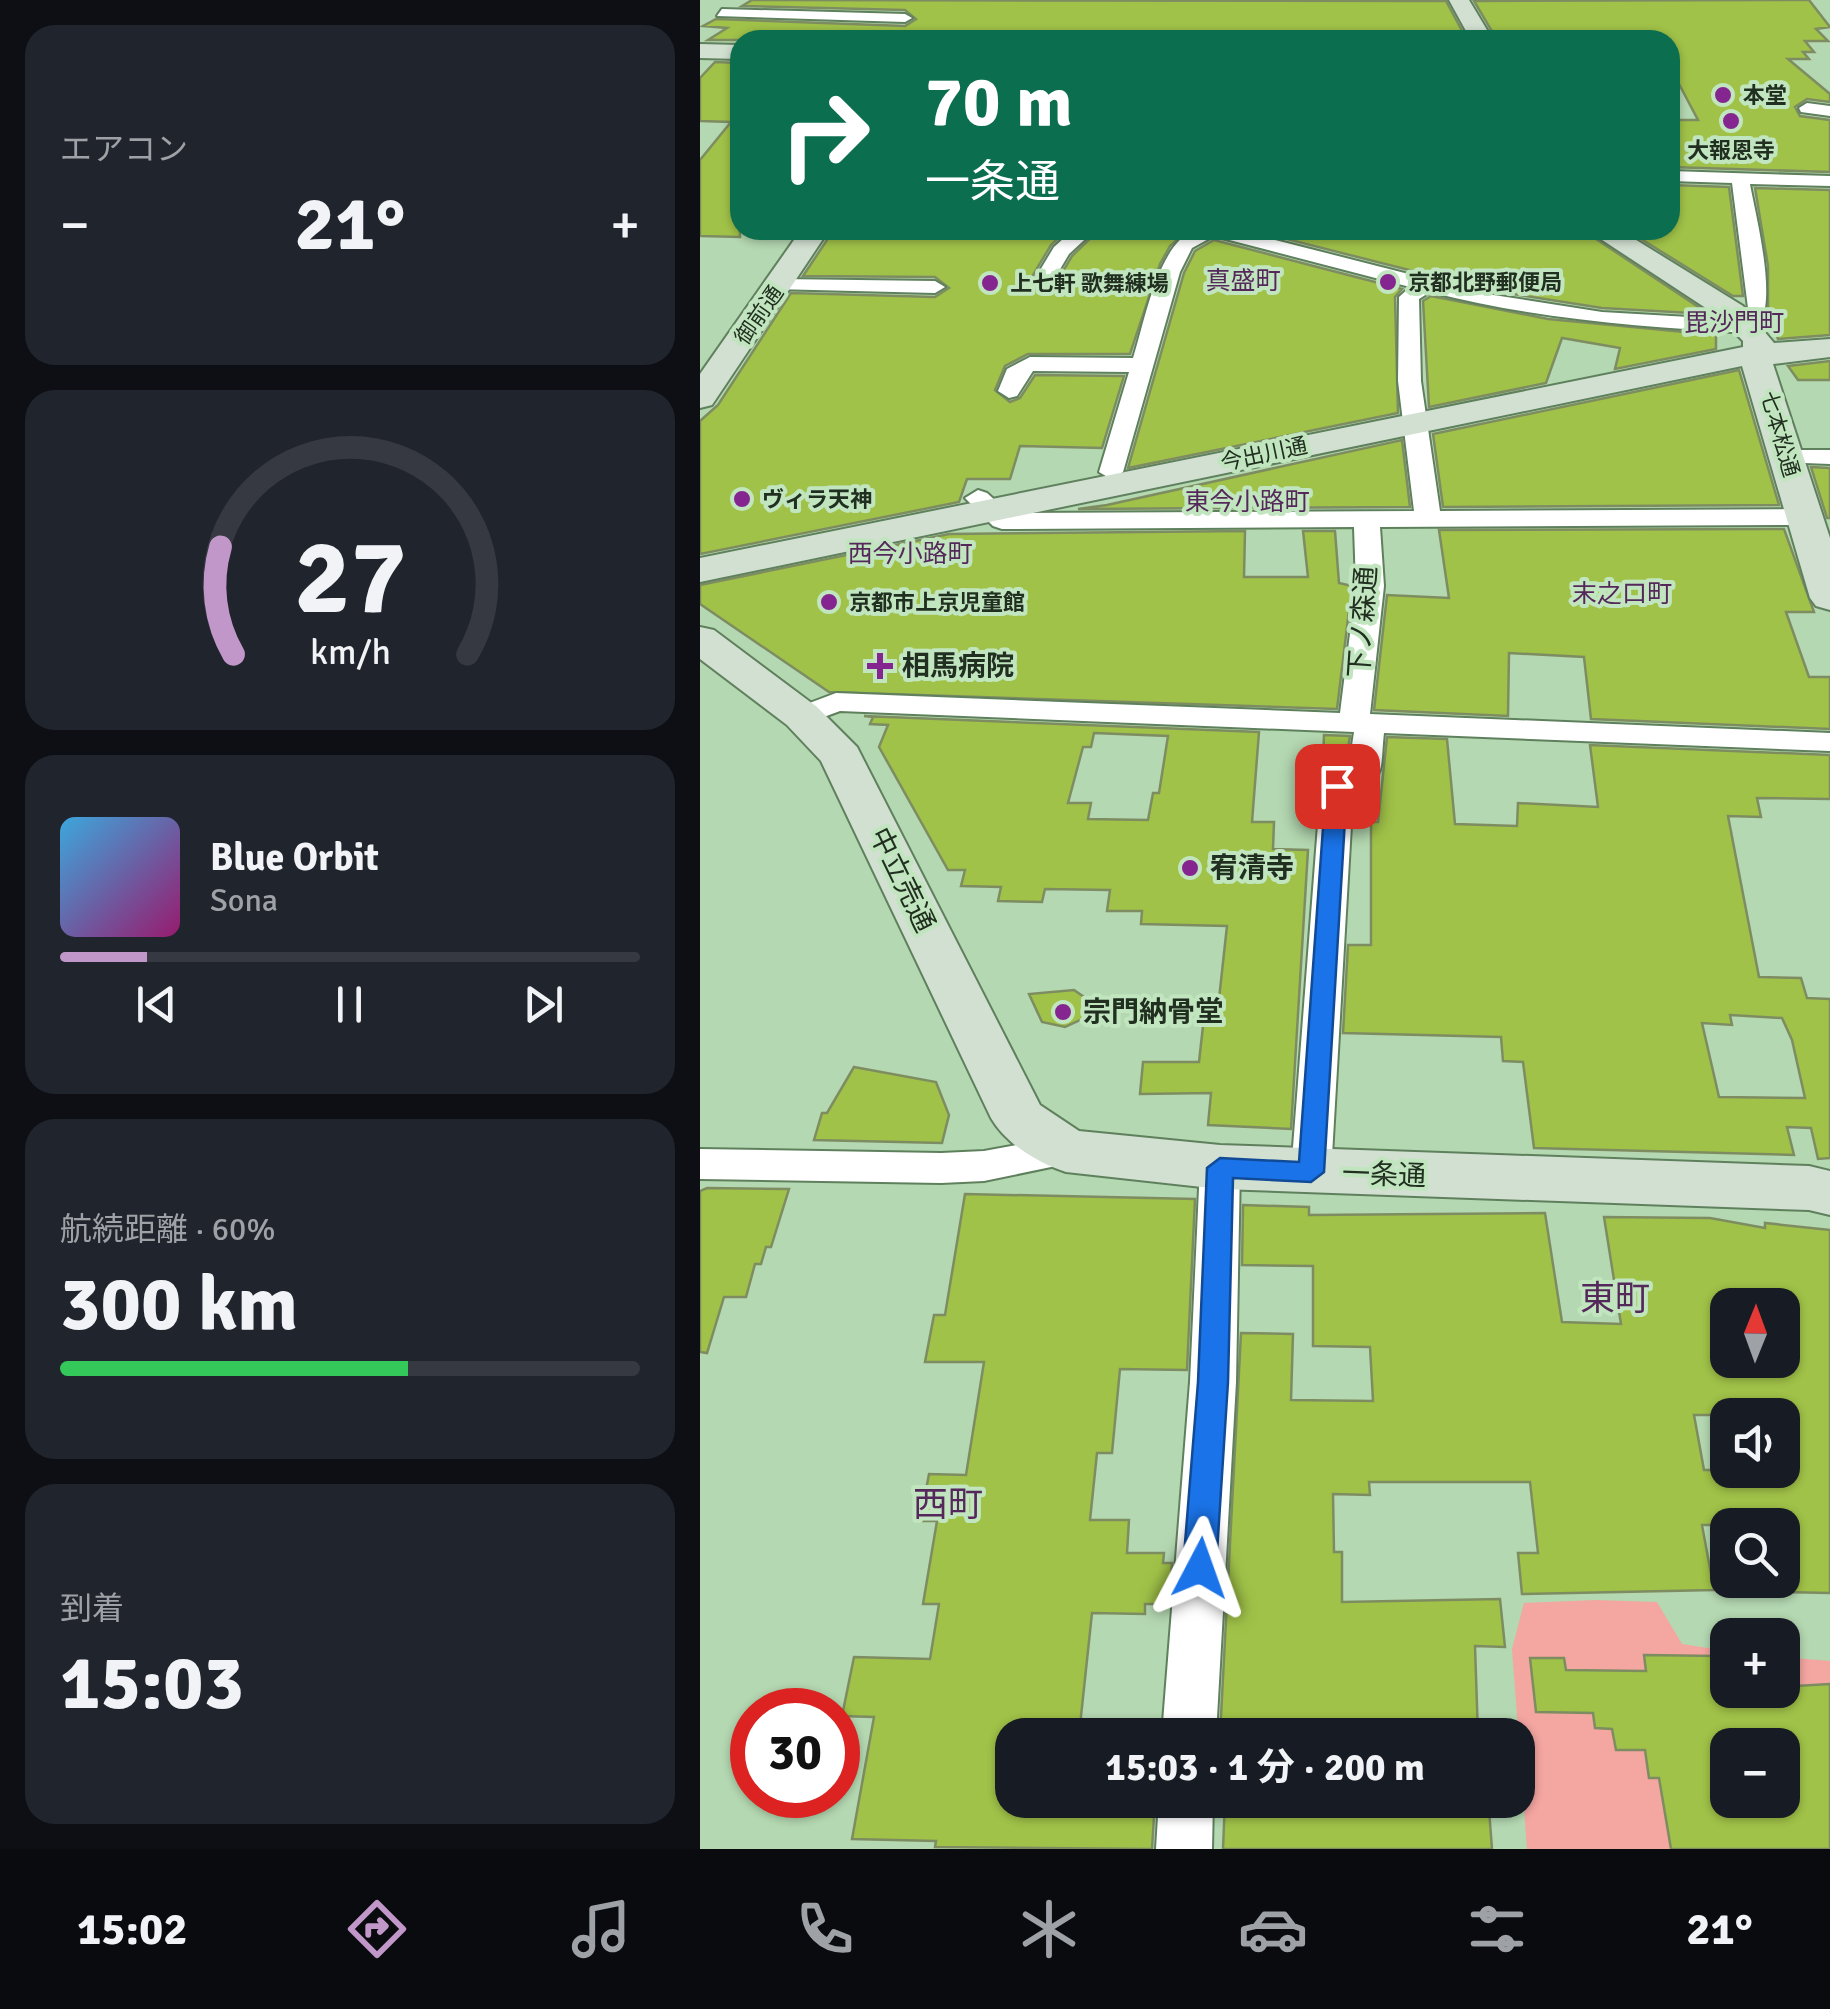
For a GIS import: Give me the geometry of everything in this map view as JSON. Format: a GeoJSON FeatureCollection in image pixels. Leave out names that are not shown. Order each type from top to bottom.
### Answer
{"type":"FeatureCollection","features":[{"type":"Feature","properties":{"kind":"street"},"geometry":{"type":"LineString","coordinates":[[708,21],[744,0]]}},
{"type":"Feature","properties":{"kind":"street"},"geometry":{"type":"LineString","coordinates":[[1459,0],[1476,30]]}},
{"type":"Feature","properties":{"kind":"street"},"geometry":{"type":"LineString","coordinates":[[722,12],[900,25],[916,4]]}},
{"type":"Feature","properties":{"kind":"street"},"geometry":{"type":"LineString","coordinates":[[700,51],[730,52]]}},
{"type":"Feature","properties":{"kind":"street"},"geometry":{"type":"LineString","coordinates":[[1786,110],[1830,110]]}},
{"type":"Feature","properties":{"kind":"street"},"geometry":{"type":"LineString","coordinates":[[1680,176],[1830,180]]}},
{"type":"Feature","properties":{"kind":"street"},"geometry":{"type":"LineString","coordinates":[[1740,178],[1759,308],[1756,340]]}},
{"type":"Feature","properties":{"kind":"street","name":"御前通"},"geometry":{"type":"LineString","coordinates":[[700,398],[809,240]]}},
{"type":"Feature","properties":{"kind":"street"},"geometry":{"type":"LineString","coordinates":[[1044,282],[1061,251],[1074,240]]}},
{"type":"Feature","properties":{"kind":"street"},"geometry":{"type":"LineString","coordinates":[[1112,472],[1145,366],[1152,322],[1170,272],[1184,244],[1192,240]]}},
{"type":"Feature","properties":{"kind":"street"},"geometry":{"type":"LineString","coordinates":[[1251,240],[1426,285],[1602,318],[1756,340]]}},
{"type":"Feature","properties":{"kind":"street"},"geometry":{"type":"LineString","coordinates":[[1615,240],[1756,340]]}},
{"type":"Feature","properties":{"kind":"street"},"geometry":{"type":"LineString","coordinates":[[780,285],[934,287]]}},
{"type":"Feature","properties":{"kind":"street"},"geometry":{"type":"LineString","coordinates":[[1426,285],[1409,297],[1411,416],[1428,519]]}},
{"type":"Feature","properties":{"kind":"street","name":"今出川通"},"geometry":{"type":"LineString","coordinates":[[700,570],[984,505],[1756,340],[1830,338]]}},
{"type":"Feature","properties":{"kind":"street","name":"今出川通"},"geometry":{"type":"LineString","coordinates":[[1756,340],[1830,348]]}},
{"type":"Feature","properties":{"kind":"street","name":"七本松通"},"geometry":{"type":"LineString","coordinates":[[1756,340],[1757,364],[1803,517],[1823,555],[1830,598]]}},
{"type":"Feature","properties":{"kind":"street"},"geometry":{"type":"LineString","coordinates":[[1009,391],[1018,369],[1030,364],[1145,366]]}},
{"type":"Feature","properties":{"kind":"street","name":"今出川通"},"geometry":{"type":"LineString","coordinates":[[700,555],[984,505],[1112,472],[1411,416]]}},
{"type":"Feature","properties":{"kind":"street"},"geometry":{"type":"LineString","coordinates":[[1788,457],[1830,458]]}},
{"type":"Feature","properties":{"kind":"street"},"geometry":{"type":"LineString","coordinates":[[984,505],[1002,522],[1803,517]]}},
{"type":"Feature","properties":{"kind":"street","name":"下ノ森通"},"geometry":{"type":"LineString","coordinates":[[1311,1172],[1337,786],[1363,778],[1362,723],[1370,586],[1367,521]]}},
{"type":"Feature","properties":{"kind":"street","name":"中立売通"},"geometry":{"type":"LineString","coordinates":[[700,639],[802,716],[841,756],[1019,1118],[1066,1152]]}},
{"type":"Feature","properties":{"kind":"street"},"geometry":{"type":"LineString","coordinates":[[802,716],[836,702],[1830,742]]}},
{"type":"Feature","properties":{"kind":"street","name":"一条通"},"geometry":{"type":"LineString","coordinates":[[700,1164],[942,1168],[984,1166],[1066,1152],[1220,1168],[1311,1172],[1823,1182]]}},
{"type":"Feature","properties":{"kind":"street"},"geometry":{"type":"LineString","coordinates":[[1190,1718],[1213,1382],[1220,1168]]}},
{"type":"Feature","properties":{"kind":"street"},"geometry":{"type":"LineString","coordinates":[[1184,1849],[1185,1818]]}},
{"type":"Feature","properties":{"kind":"shaded area"},"geometry":{"type":"Polygon","coordinates":[[[1657,1602],[1682,1644],[1710,1648],[1710,1708],[1800,1708],[1800,1658],[1830,1661],[1830,1849],[1527,1849],[1525,1818],[1535,1818],[1535,1718],[1517,1718],[1512,1649],[1524,1603],[1657,1602]]]}},
{"type":"Feature","properties":{"kind":"building"},"geometry":{"type":"Polygon","coordinates":[[[752,0],[1446,1],[1462,30],[730,30],[730,40],[708,40],[727,28],[703,26],[716,19],[905,26],[916,19],[905,10],[742,6],[752,0]]]}},
{"type":"Feature","properties":{"kind":"building"},"geometry":{"type":"Polygon","coordinates":[[[1809,0],[1830,27],[1816,29],[1828,41],[1805,41],[1814,52],[1803,52],[1809,59],[1788,59],[1830,94],[1830,102],[1807,99],[1795,107],[1800,116],[1830,120],[1830,172],[1680,167],[1680,120],[1698,120],[1680,86],[1680,30],[1491,30],[1474,1],[1809,0]]]}},
{"type":"Feature","properties":{"kind":"building"},"geometry":{"type":"Polygon","coordinates":[[[715,62],[730,63],[730,122],[700,121],[700,78],[715,62]]]}},
{"type":"Feature","properties":{"kind":"building"},"geometry":{"type":"Polygon","coordinates":[[[730,123],[730,237],[700,236],[700,160],[730,123]]]}},
{"type":"Feature","properties":{"kind":"building"},"geometry":{"type":"Polygon","coordinates":[[[1680,185],[1729,187],[1743,296],[1733,296],[1643,240],[1680,240],[1680,185]]]}},
{"type":"Feature","properties":{"kind":"building"},"geometry":{"type":"Polygon","coordinates":[[[1755,188],[1830,190],[1830,335],[1778,339],[1768,313],[1768,266],[1755,188]]]}},
{"type":"Feature","properties":{"kind":"building"},"geometry":{"type":"Polygon","coordinates":[[[827,240],[1056,240],[1030,280],[1036,290],[1053,288],[1072,256],[1089,240],[1177,240],[1160,264],[1130,354],[1028,354],[1005,366],[995,390],[1010,402],[1020,398],[1035,375],[1124,376],[1102,448],[1020,446],[1010,479],[967,479],[959,502],[700,554],[700,421],[718,405],[791,293],[935,297],[949,288],[935,277],[803,276],[827,240]]]}},
{"type":"Feature","properties":{"kind":"building"},"geometry":{"type":"Polygon","coordinates":[[[1214,240],[1402,289],[1395,297],[1398,413],[1128,468],[1184,273],[1195,251],[1214,240]]]}},
{"type":"Feature","properties":{"kind":"building"},"geometry":{"type":"Polygon","coordinates":[[[1290,240],[1598,240],[1709,314],[1602,308],[1488,290],[1290,240]]]}},
{"type":"Feature","properties":{"kind":"building"},"geometry":{"type":"Polygon","coordinates":[[[1431,296],[1548,319],[1716,335],[1716,349],[1615,369],[1620,348],[1562,338],[1546,383],[1429,407],[1423,301],[1431,296]]]}},
{"type":"Feature","properties":{"kind":"building"},"geometry":{"type":"Polygon","coordinates":[[[1830,361],[1830,380],[1798,380],[1788,366],[1830,361]]]}},
{"type":"Feature","properties":{"kind":"building"},"geometry":{"type":"Polygon","coordinates":[[[1739,370],[1779,505],[1443,507],[1433,434],[1739,370]]]}},
{"type":"Feature","properties":{"kind":"building"},"geometry":{"type":"Polygon","coordinates":[[[1402,440],[1410,507],[1078,509],[1107,505],[1402,440]]]}},
{"type":"Feature","properties":{"kind":"building"},"geometry":{"type":"Polygon","coordinates":[[[1811,467],[1830,468],[1830,518],[1827,518],[1811,467]]]}},
{"type":"Feature","properties":{"kind":"building"},"geometry":{"type":"Polygon","coordinates":[[[1784,529],[1814,612],[1786,612],[1809,677],[1830,677],[1830,729],[1591,719],[1584,657],[1509,653],[1508,716],[1374,710],[1387,595],[1449,598],[1439,530],[1784,529]]]}},
{"type":"Feature","properties":{"kind":"building"},"geometry":{"type":"Polygon","coordinates":[[[1245,531],[1244,577],[1308,577],[1303,531],[1335,531],[1339,583],[1352,586],[1337,709],[829,692],[700,604],[700,585],[949,534],[1245,531]]]}},
{"type":"Feature","properties":{"kind":"building"},"geometry":{"type":"Polygon","coordinates":[[[864,716],[1259,732],[1252,822],[1274,822],[1273,849],[1308,850],[1291,1129],[1208,1125],[1211,1093],[1140,1094],[1143,1062],[1199,1062],[1206,999],[1219,999],[1227,926],[1141,924],[1142,911],[1107,911],[1110,890],[1045,889],[1042,902],[998,901],[1001,887],[961,886],[965,870],[948,870],[879,747],[888,725],[870,724],[873,717],[864,716]],[[1094,733],[1091,747],[1083,747],[1068,803],[1091,803],[1088,819],[1148,820],[1153,793],[1159,793],[1168,736],[1094,733]]]}},
{"type":"Feature","properties":{"kind":"building"},"geometry":{"type":"Polygon","coordinates":[[[1324,735],[1350,736],[1346,760],[1323,759],[1324,735]]]}},
{"type":"Feature","properties":{"kind":"building"},"geometry":{"type":"Polygon","coordinates":[[[1387,737],[1447,739],[1455,824],[1517,826],[1518,803],[1598,807],[1590,745],[1830,755],[1830,799],[1757,798],[1761,817],[1728,816],[1759,977],[1801,978],[1807,998],[1830,999],[1830,1158],[1818,1159],[1811,1128],[1787,1127],[1794,1155],[1534,1148],[1523,1062],[1503,1061],[1501,1037],[1343,1033],[1348,945],[1371,945],[1371,822],[1378,822],[1387,737]],[[1730,1015],[1732,1025],[1702,1023],[1719,1097],[1805,1098],[1792,1040],[1782,1018],[1730,1015]]]}},
{"type":"Feature","properties":{"kind":"building","name":"宗門納骨堂"},"geometry":{"type":"Polygon","coordinates":[[[1074,990],[1090,1001],[1087,1017],[1065,1027],[1042,1022],[1029,994],[1074,990]]]}},
{"type":"Feature","properties":{"kind":"building"},"geometry":{"type":"Polygon","coordinates":[[[854,1067],[936,1082],[949,1115],[942,1143],[814,1140],[822,1113],[827,1113],[854,1067]]]}},
{"type":"Feature","properties":{"kind":"building"},"geometry":{"type":"Polygon","coordinates":[[[789,1189],[771,1247],[766,1247],[761,1264],[755,1264],[746,1297],[724,1297],[707,1353],[700,1352],[700,1191],[789,1189]]]}},
{"type":"Feature","properties":{"kind":"building"},"geometry":{"type":"Polygon","coordinates":[[[965,1194],[1195,1199],[1187,1370],[1120,1369],[1112,1453],[1097,1453],[1090,1520],[1129,1520],[1127,1553],[1164,1553],[1163,1563],[1172,1563],[1169,1604],[1145,1604],[1145,1614],[1092,1613],[1081,1718],[995,1718],[995,1818],[1154,1818],[1152,1849],[935,1847],[936,1841],[852,1839],[856,1818],[860,1818],[860,1795],[874,1717],[860,1717],[860,1688],[848,1688],[854,1657],[930,1659],[939,1604],[923,1604],[937,1521],[920,1521],[929,1474],[966,1475],[984,1362],[925,1362],[934,1315],[945,1315],[965,1194]]]}},
{"type":"Feature","properties":{"kind":"building"},"geometry":{"type":"Polygon","coordinates":[[[1243,1205],[1309,1207],[1309,1215],[1545,1213],[1562,1322],[1621,1324],[1604,1217],[1710,1218],[1765,1228],[1765,1223],[1830,1230],[1830,1593],[1800,1592],[1800,1508],[1710,1508],[1710,1525],[1702,1525],[1710,1590],[1522,1594],[1518,1553],[1538,1553],[1530,1482],[1369,1482],[1370,1495],[1333,1494],[1334,1552],[1342,1552],[1342,1602],[1500,1599],[1505,1647],[1475,1646],[1477,1718],[1221,1718],[1241,1333],[1293,1334],[1291,1400],[1373,1401],[1370,1347],[1313,1346],[1313,1266],[1242,1265],[1243,1205]]]}},
{"type":"Feature","properties":{"kind":"building"},"geometry":{"type":"Polygon","coordinates":[[[1644,1655],[1710,1656],[1710,1708],[1800,1708],[1800,1686],[1830,1684],[1830,1849],[1671,1849],[1659,1778],[1649,1778],[1645,1750],[1616,1750],[1612,1729],[1595,1728],[1593,1713],[1536,1712],[1530,1658],[1564,1658],[1566,1670],[1646,1671],[1644,1655]]]}},
{"type":"Feature","properties":{"kind":"building"},"geometry":{"type":"Polygon","coordinates":[[[1224,1818],[1490,1818],[1492,1849],[1223,1849],[1224,1818]]]}},
{"type":"Feature","properties":{"kind":"place","name":"本堂"},"geometry":{"type":"Point","coordinates":[1723,95]}},
{"type":"Feature","properties":{"kind":"place","name":"大報恩寺"},"geometry":{"type":"Point","coordinates":[1731,121]}},
{"type":"Feature","properties":{"kind":"place","name":"京都北野郵便局"},"geometry":{"type":"Point","coordinates":[1388,282]}},
{"type":"Feature","properties":{"kind":"place","name":"上七軒 歌舞練場"},"geometry":{"type":"Point","coordinates":[990,283]}},
{"type":"Feature","properties":{"kind":"place","name":"ヴィラ天神"},"geometry":{"type":"Point","coordinates":[742,499]}},
{"type":"Feature","properties":{"kind":"place","name":"京都市上京児童館"},"geometry":{"type":"Point","coordinates":[829,602]}},
{"type":"Feature","properties":{"kind":"place","name":"相馬病院"},"geometry":{"type":"Point","coordinates":[880,666]}},
{"type":"Feature","properties":{"kind":"place","name":"宥清寺"},"geometry":{"type":"Point","coordinates":[1190,868]}},
{"type":"Feature","properties":{"kind":"place","name":"宗門納骨堂"},"geometry":{"type":"Point","coordinates":[1063,1012]}},
{"type":"Feature","properties":{"kind":"district","name":"真盛町"},"geometry":{"type":"Point","coordinates":[1243,280]}},
{"type":"Feature","properties":{"kind":"district","name":"毘沙門町"},"geometry":{"type":"Point","coordinates":[1734,322]}},
{"type":"Feature","properties":{"kind":"district","name":"東今小路町"},"geometry":{"type":"Point","coordinates":[1247,501]}},
{"type":"Feature","properties":{"kind":"district","name":"西今小路町"},"geometry":{"type":"Point","coordinates":[910,553]}},
{"type":"Feature","properties":{"kind":"district","name":"末之口町"},"geometry":{"type":"Point","coordinates":[1622,593]}},
{"type":"Feature","properties":{"kind":"district","name":"東町"},"geometry":{"type":"Point","coordinates":[1615,1298]}},
{"type":"Feature","properties":{"kind":"district","name":"西町"},"geometry":{"type":"Point","coordinates":[948,1504]}},
{"type":"Feature","properties":{"kind":"route"},"geometry":{"type":"LineString","coordinates":[[1200,1568],[1213,1382],[1220,1168],[1311,1172],[1330,935],[1337,786]]}}]}
